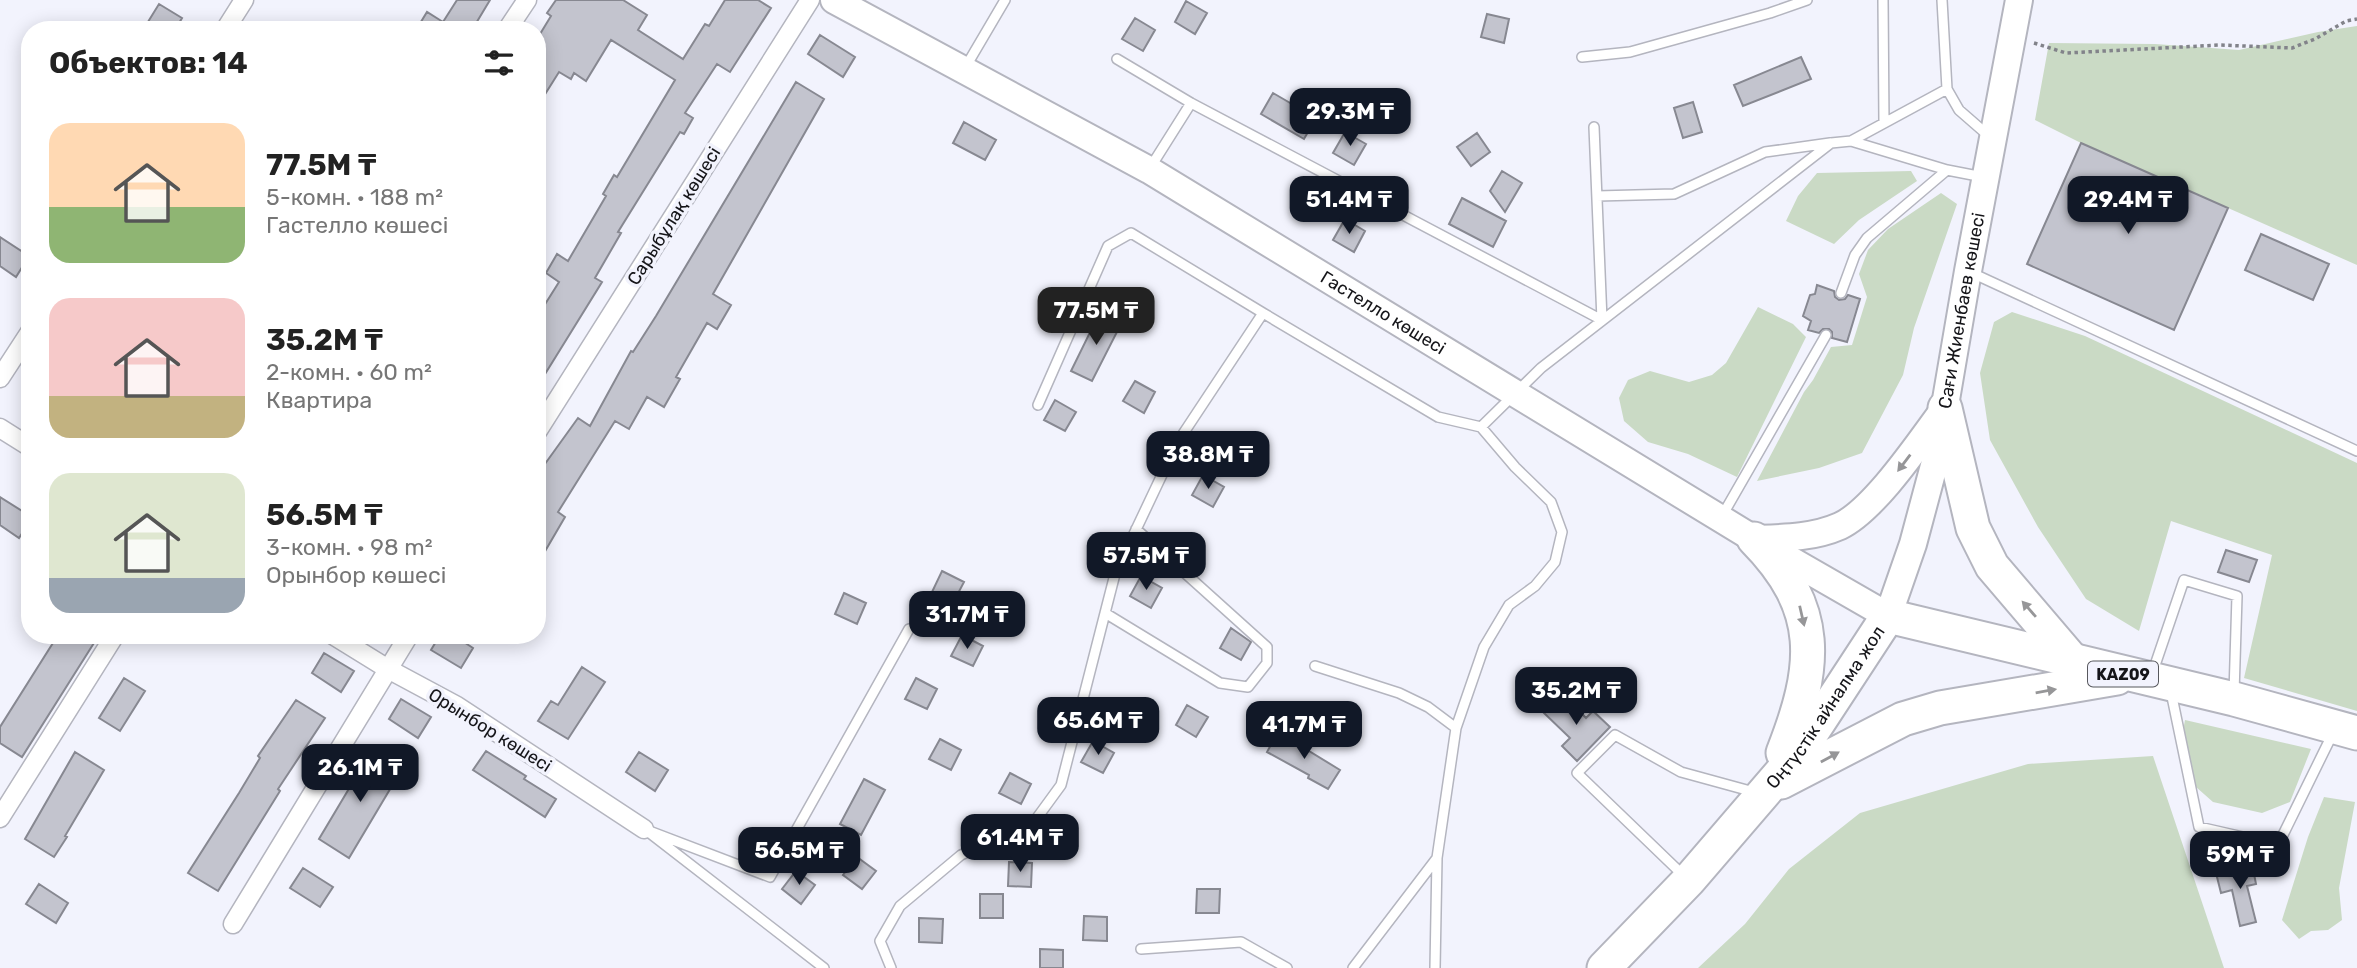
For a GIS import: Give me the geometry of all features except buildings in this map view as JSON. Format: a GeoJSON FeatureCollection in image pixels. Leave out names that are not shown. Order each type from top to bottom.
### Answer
{"type":"FeatureCollection","features":[{"type":"Feature","properties":{"kind":"highway"},"geometry":{"type":"LineString","coordinates":[[1945,408],[1973,528],[1992,566],[2073,661]]}},
{"type":"Feature","properties":{"kind":"highway"},"geometry":{"type":"LineString","coordinates":[[1754,539],[1774,560],[1798,599],[1808,642],[1799,711],[1766,791]]}},
{"type":"Feature","properties":{"kind":"highway","name":"Оңтүстік айналма жол"},"geometry":{"type":"LineString","coordinates":[[1604,968],[1689,880],[1766,791],[1823,719],[1888,616],[2234,699],[2346,730]]}},
{"type":"Feature","properties":{"kind":"highway","name":"KAZ09"},"geometry":{"type":"LineString","coordinates":[[1766,791],[1903,719],[1940,708],[2150,680]]}},
{"type":"Feature","properties":{"kind":"street"},"geometry":{"type":"LineString","coordinates":[[231,21],[244,0]]}},
{"type":"Feature","properties":{"kind":"street"},"geometry":{"type":"LineString","coordinates":[[514,21],[527,0]]}},
{"type":"Feature","properties":{"kind":"street","name":"Сарыбұлақ көшесі"},"geometry":{"type":"LineString","coordinates":[[546,418],[810,0]]}},
{"type":"Feature","properties":{"kind":"street","name":"Гастелло көшесі"},"geometry":{"type":"LineString","coordinates":[[834,0],[1149,170],[1754,539],[1888,616]]}},
{"type":"Feature","properties":{"kind":"street","name":"Сағи Жиенбаев көшесі"},"geometry":{"type":"LineString","coordinates":[[1888,616],[1927,494],[2019,0]]}},
{"type":"Feature","properties":{"kind":"street"},"geometry":{"type":"LineString","coordinates":[[0,378],[21,346]]}},
{"type":"Feature","properties":{"kind":"street"},"geometry":{"type":"LineString","coordinates":[[1754,539],[1814,534],[1842,525],[1868,504],[1895,475],[1945,408]]}},
{"type":"Feature","properties":{"kind":"street"},"geometry":{"type":"LineString","coordinates":[[0,428],[21,441]]}},
{"type":"Feature","properties":{"kind":"street"},"geometry":{"type":"LineString","coordinates":[[0,818],[109,644]]}},
{"type":"Feature","properties":{"kind":"street","name":"Орынбор көшесі"},"geometry":{"type":"LineString","coordinates":[[348,644],[457,706],[644,829]]}},
{"type":"Feature","properties":{"kind":"street"},"geometry":{"type":"LineString","coordinates":[[233,923],[403,644]]}},
{"type":"Feature","properties":{"kind":"lane"},"geometry":{"type":"LineString","coordinates":[[964,69],[1004,0]]}},
{"type":"Feature","properties":{"kind":"lane"},"geometry":{"type":"LineString","coordinates":[[1582,57],[1630,52],[1807,0]]}},
{"type":"Feature","properties":{"kind":"lane"},"geometry":{"type":"LineString","coordinates":[[1883,0],[1884,123]]}},
{"type":"Feature","properties":{"kind":"lane"},"geometry":{"type":"LineString","coordinates":[[1942,0],[1947,89],[1959,110],[1993,139]]}},
{"type":"Feature","properties":{"kind":"lane"},"geometry":{"type":"LineString","coordinates":[[1117,59],[1191,103],[1602,320]]}},
{"type":"Feature","properties":{"kind":"lane"},"geometry":{"type":"LineString","coordinates":[[1852,141],[1947,89]]}},
{"type":"Feature","properties":{"kind":"lane"},"geometry":{"type":"LineString","coordinates":[[1149,170],[1191,103]]}},
{"type":"Feature","properties":{"kind":"lane"},"geometry":{"type":"LineString","coordinates":[[1594,127],[1602,320]]}},
{"type":"Feature","properties":{"kind":"lane"},"geometry":{"type":"LineString","coordinates":[[1597,196],[1674,194],[1765,152],[1852,141],[1947,170],[1985,178]]}},
{"type":"Feature","properties":{"kind":"lane"},"geometry":{"type":"LineString","coordinates":[[1481,427],[1514,392],[1602,320],[1830,143]]}},
{"type":"Feature","properties":{"kind":"lane"},"geometry":{"type":"LineString","coordinates":[[1841,293],[1855,255],[1867,238],[1947,170]]}},
{"type":"Feature","properties":{"kind":"lane"},"geometry":{"type":"LineString","coordinates":[[1038,405],[1108,246],[1131,233],[1438,417],[1481,427],[1515,467],[1551,502],[1562,532],[1555,562],[1535,586],[1509,605],[1484,647],[1456,728],[1437,858],[1435,968]]}},
{"type":"Feature","properties":{"kind":"lane"},"geometry":{"type":"LineString","coordinates":[[1968,271],[2357,451]]}},
{"type":"Feature","properties":{"kind":"lane"},"geometry":{"type":"LineString","coordinates":[[891,968],[880,941],[900,905],[961,855],[1034,822],[1061,785],[1115,574],[1177,443],[1263,313]]}},
{"type":"Feature","properties":{"kind":"lane"},"geometry":{"type":"LineString","coordinates":[[1721,517],[1826,335]]}},
{"type":"Feature","properties":{"kind":"lane"},"geometry":{"type":"LineString","coordinates":[[1105,612],[1220,683],[1248,687],[1266,663],[1267,647],[1136,529]]}},
{"type":"Feature","properties":{"kind":"lane"},"geometry":{"type":"LineString","coordinates":[[2234,699],[2237,596],[2184,580],[2150,680],[2199,827],[2278,845],[2346,730]]}},
{"type":"Feature","properties":{"kind":"lane"},"geometry":{"type":"LineString","coordinates":[[644,829],[771,877],[909,629]]}},
{"type":"Feature","properties":{"kind":"lane"},"geometry":{"type":"LineString","coordinates":[[1315,666],[1399,693],[1428,707],[1456,728]]}},
{"type":"Feature","properties":{"kind":"lane"},"geometry":{"type":"LineString","coordinates":[[1689,880],[1577,773],[1615,735],[1681,772],[1766,791]]}},
{"type":"Feature","properties":{"kind":"lane"},"geometry":{"type":"LineString","coordinates":[[644,829],[824,968]]}},
{"type":"Feature","properties":{"kind":"lane"},"geometry":{"type":"LineString","coordinates":[[1353,968],[1437,858]]}},
{"type":"Feature","properties":{"kind":"lane"},"geometry":{"type":"LineString","coordinates":[[1141,949],[1241,942],[1287,968]]}},
{"type":"Feature","properties":{"kind":"path"},"geometry":{"type":"LineString","coordinates":[[2012,36],[2066,53],[2220,46],[2292,48],[2357,19]]}},
{"type":"Feature","properties":{"kind":"green space"},"geometry":{"type":"Polygon","coordinates":[[[2357,26],[2357,265],[2035,120],[2049,43],[2155,44],[2239,50],[2357,26]]]}},
{"type":"Feature","properties":{"kind":"green space"},"geometry":{"type":"Polygon","coordinates":[[[1911,171],[1917,181],[1859,220],[1834,244],[1786,221],[1798,196],[1817,173],[1911,171]]]}},
{"type":"Feature","properties":{"kind":"green space"},"geometry":{"type":"Polygon","coordinates":[[[1941,193],[1957,204],[1914,328],[1903,375],[1862,453],[1819,468],[1757,481],[1831,347],[1852,345],[1867,297],[1859,274],[1868,250],[1888,229],[1941,193]]]}},
{"type":"Feature","properties":{"kind":"green space"},"geometry":{"type":"Polygon","coordinates":[[[1758,307],[1793,324],[1806,337],[1737,477],[1688,454],[1648,442],[1624,421],[1619,398],[1628,380],[1650,371],[1689,382],[1712,375],[1726,363],[1758,307]]]}},
{"type":"Feature","properties":{"kind":"green space"},"geometry":{"type":"Polygon","coordinates":[[[2012,312],[2085,336],[2357,463],[2357,711],[2244,678],[2272,555],[2171,521],[2139,631],[2086,599],[2038,527],[1990,440],[1980,373],[1994,322],[2012,312]]]}},
{"type":"Feature","properties":{"kind":"green space"},"geometry":{"type":"Polygon","coordinates":[[[2185,720],[2311,749],[2290,802],[2262,813],[2213,802],[2196,787],[2182,736],[2185,720]]]}},
{"type":"Feature","properties":{"kind":"green space"},"geometry":{"type":"Polygon","coordinates":[[[2153,756],[2224,968],[1698,968],[1745,924],[1789,869],[1860,813],[2028,764],[2153,756]]]}},
{"type":"Feature","properties":{"kind":"green space"},"geometry":{"type":"Polygon","coordinates":[[[2324,797],[2355,802],[2339,888],[2342,920],[2328,930],[2311,931],[2299,939],[2282,920],[2308,837],[2324,797]]]}}]}
